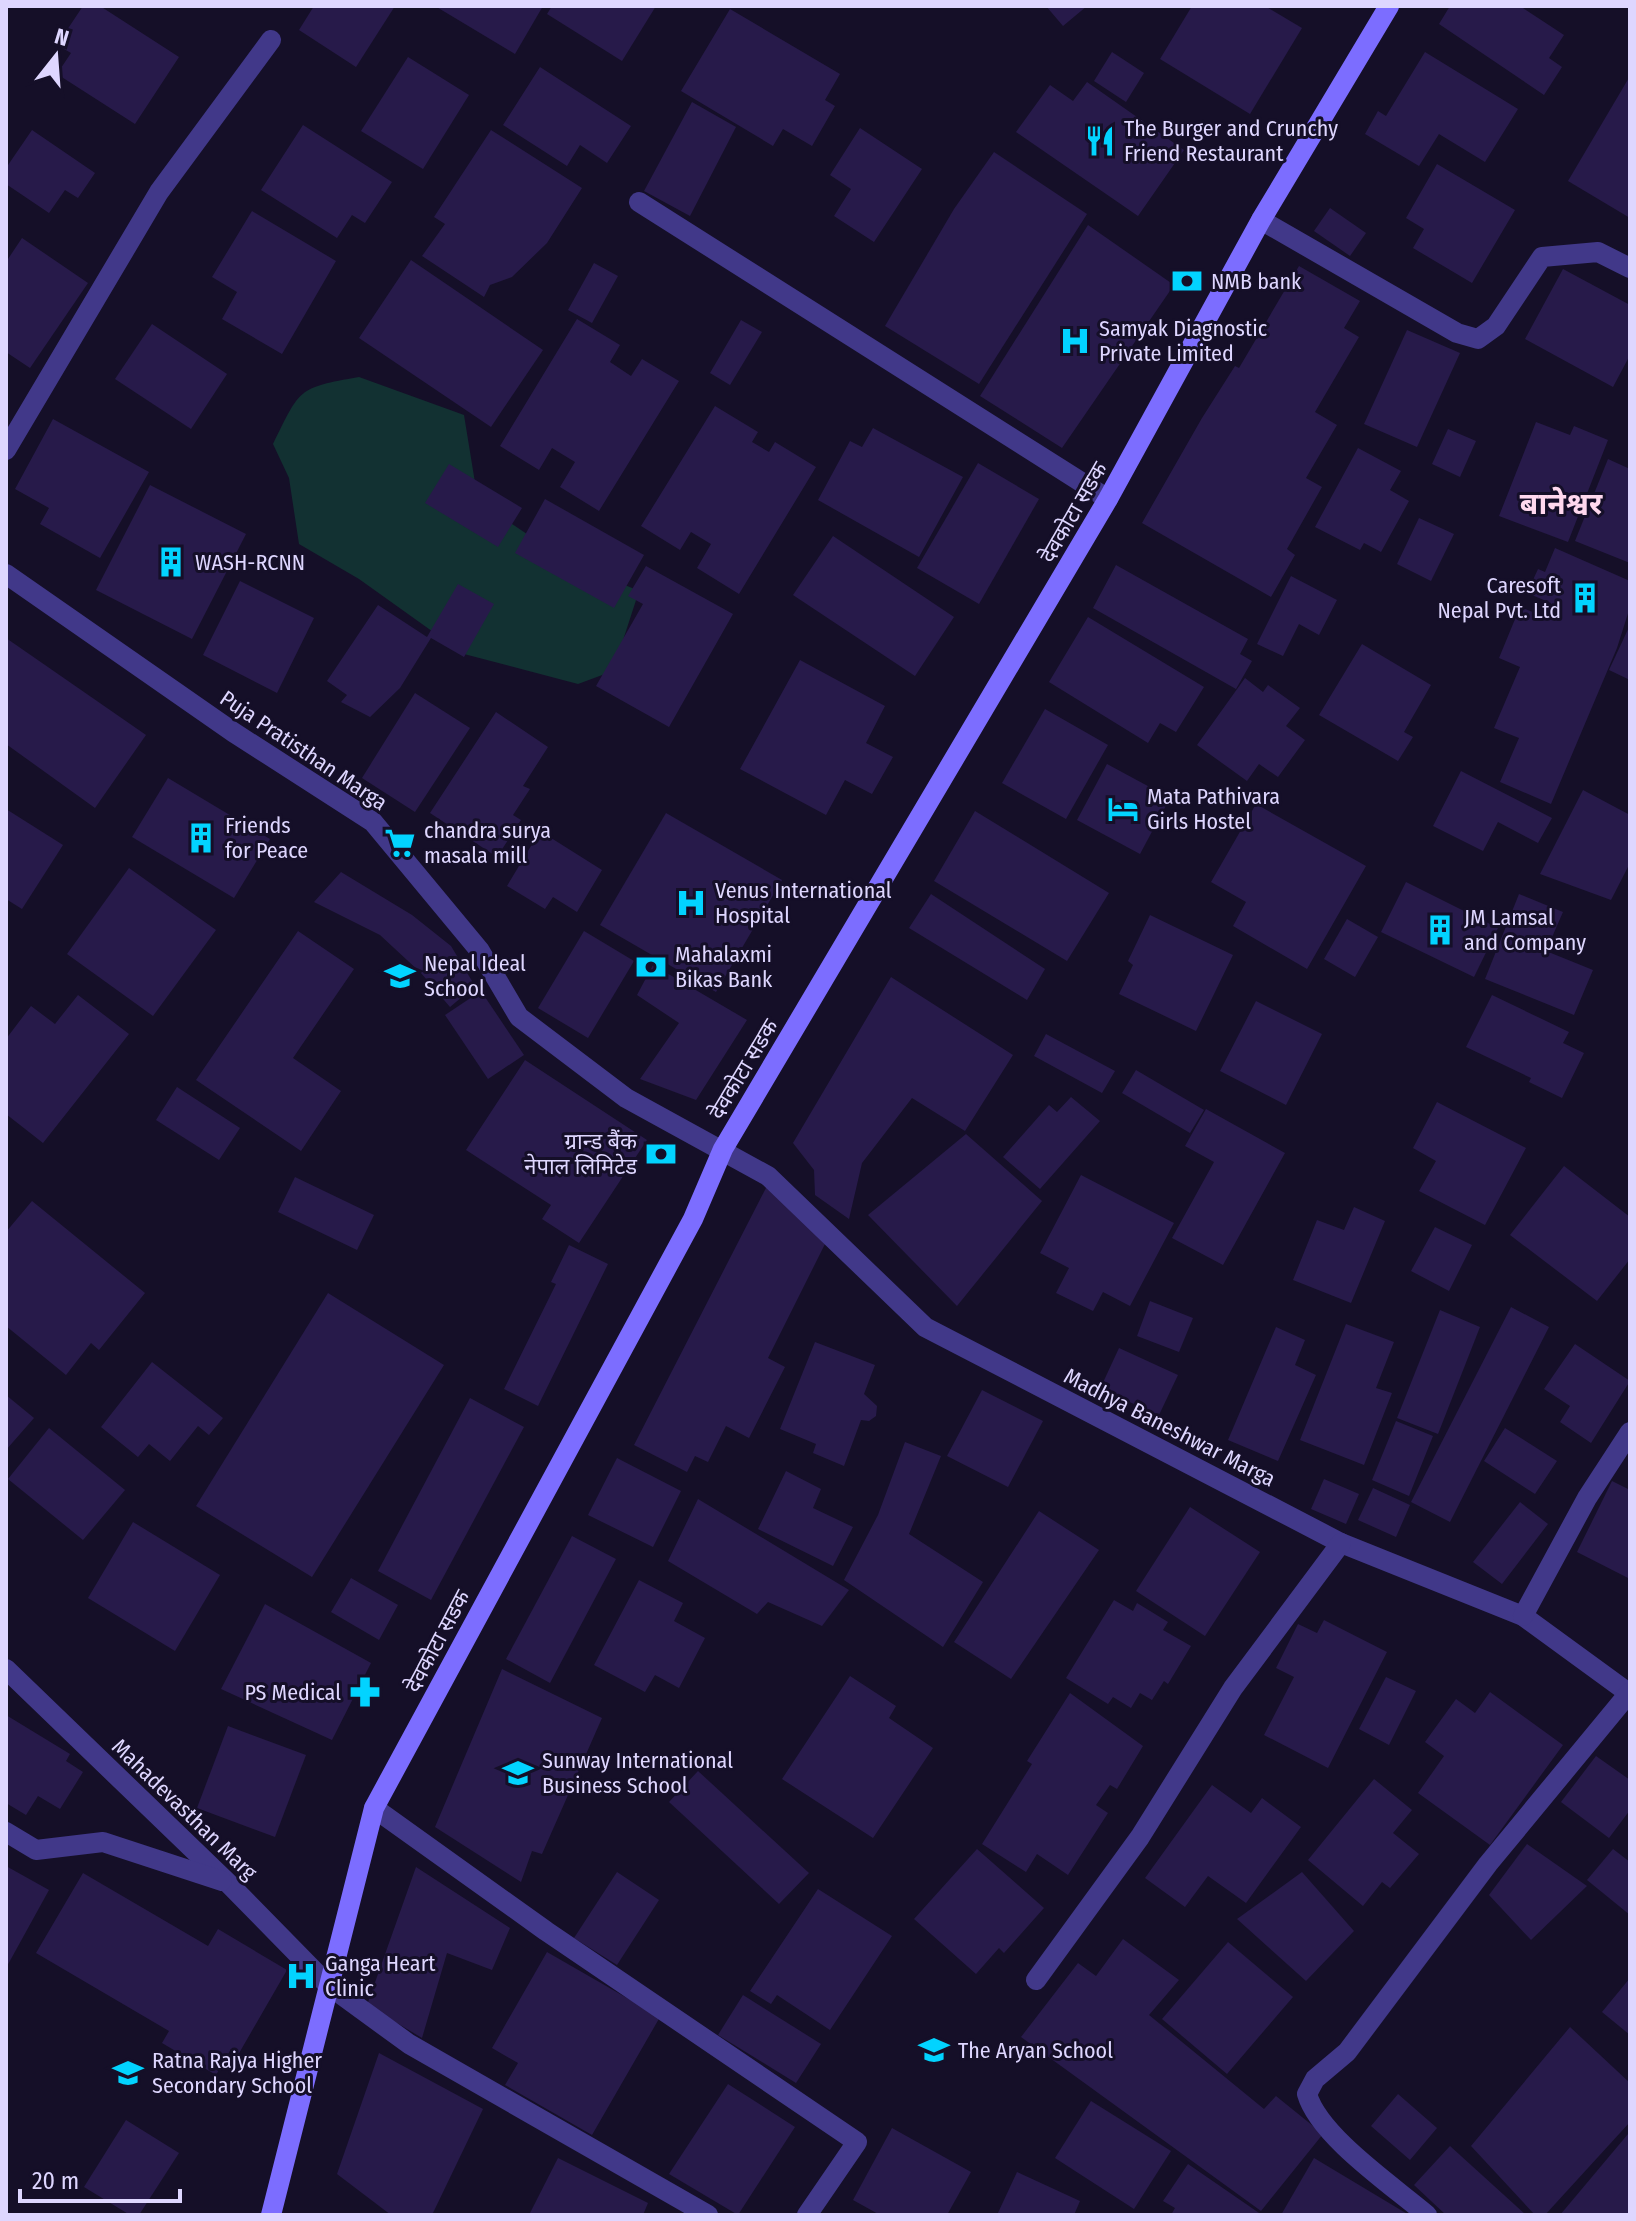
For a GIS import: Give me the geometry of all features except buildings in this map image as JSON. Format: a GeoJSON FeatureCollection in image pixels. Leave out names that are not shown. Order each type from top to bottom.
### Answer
{"type":"FeatureCollection","features":[{"type":"Feature","properties":{"kind":"main road","name":"देवकोटा सडक"},"geometry":{"type":"LineString","coordinates":[[271,2215],[374,1808],[693,1219],[723,1149],[1108,499],[1261,220],[1389,6]]}},
{"type":"Feature","properties":{"kind":"street"},"geometry":{"type":"LineString","coordinates":[[6,450],[159,192],[271,40]]}},
{"type":"Feature","properties":{"kind":"street"},"geometry":{"type":"LineString","coordinates":[[639,202],[1108,499]]}},
{"type":"Feature","properties":{"kind":"street"},"geometry":{"type":"LineString","coordinates":[[1261,220],[1457,333],[1478,339],[1496,326],[1542,257],[1598,252],[1630,268]]}},
{"type":"Feature","properties":{"kind":"street","name":"Puja Pratisthan Marga"},"geometry":{"type":"LineString","coordinates":[[6,574],[233,732],[373,822],[480,951],[519,1017],[626,1098],[723,1149]]}},
{"type":"Feature","properties":{"kind":"street","name":"Madhya Baneshwar Marga"},"geometry":{"type":"LineString","coordinates":[[723,1149],[768,1176],[925,1327],[1341,1543],[1523,1616],[1629,1693]]}},
{"type":"Feature","properties":{"kind":"street"},"geometry":{"type":"LineString","coordinates":[[1523,1616],[1587,1498],[1630,1432]]}},
{"type":"Feature","properties":{"kind":"street"},"geometry":{"type":"LineString","coordinates":[[1036,1980],[1140,1837],[1233,1688],[1341,1543]]}},
{"type":"Feature","properties":{"kind":"street","name":"Mahadevasthan Marg"},"geometry":{"type":"LineString","coordinates":[[6,1669],[228,1883],[328,1985],[409,2044],[708,2215]]}},
{"type":"Feature","properties":{"kind":"street"},"geometry":{"type":"LineString","coordinates":[[1427,2215],[1338,2139],[1310,2105],[1307,2094],[1315,2079],[1347,2052],[1488,1864],[1629,1693]]}},
{"type":"Feature","properties":{"kind":"street"},"geometry":{"type":"LineString","coordinates":[[374,1808],[546,1931],[857,2142],[807,2215]]}},
{"type":"Feature","properties":{"kind":"street"},"geometry":{"type":"LineString","coordinates":[[6,1832],[36,1850],[103,1842],[228,1883]]}},
{"type":"Feature","properties":{"kind":"green space"},"geometry":{"type":"Polygon","coordinates":[[[359,377],[464,415],[478,501],[564,559],[639,591],[613,671],[578,684],[464,654],[359,579],[299,544],[289,478],[273,444],[296,401],[303,394],[323,384],[359,377]]]}},
{"type":"Feature","properties":{"kind":"place","name":"The Burger and Crunchy Friend Restaurant"},"geometry":{"type":"Point","coordinates":[1100,141]}},
{"type":"Feature","properties":{"kind":"place","name":"NMB bank"},"geometry":{"type":"Point","coordinates":[1187,281]}},
{"type":"Feature","properties":{"kind":"place","name":"Samyak Diagnostic Private Limited"},"geometry":{"type":"Point","coordinates":[1075,341]}},
{"type":"Feature","properties":{"kind":"place","name":"WASH-RCNN"},"geometry":{"type":"Point","coordinates":[171,562]}},
{"type":"Feature","properties":{"kind":"place","name":"Caresoft Nepal Pvt. Ltd"},"geometry":{"type":"Point","coordinates":[1585,598]}},
{"type":"Feature","properties":{"kind":"place","name":"Mata Pathivara Girls Hostel"},"geometry":{"type":"Point","coordinates":[1123,809]}},
{"type":"Feature","properties":{"kind":"place","name":"Friends for Peace"},"geometry":{"type":"Point","coordinates":[201,838]}},
{"type":"Feature","properties":{"kind":"place","name":"chandra surya masala mill"},"geometry":{"type":"Point","coordinates":[400,843]}},
{"type":"Feature","properties":{"kind":"place","name":"Venus International Hospital"},"geometry":{"type":"Point","coordinates":[691,903]}},
{"type":"Feature","properties":{"kind":"place","name":"JM Lamsal and Company"},"geometry":{"type":"Point","coordinates":[1440,930]}},
{"type":"Feature","properties":{"kind":"place","name":"Mahalaxmi Bikas Bank"},"geometry":{"type":"Point","coordinates":[651,967]}},
{"type":"Feature","properties":{"kind":"place","name":"Nepal Ideal School"},"geometry":{"type":"Point","coordinates":[400,976]}},
{"type":"Feature","properties":{"kind":"place","name":"ग्रान्ड बैंक नेपाल लिमिटेड"},"geometry":{"type":"Point","coordinates":[661,1154]}},
{"type":"Feature","properties":{"kind":"place","name":"PS Medical"},"geometry":{"type":"Point","coordinates":[365,1692]}},
{"type":"Feature","properties":{"kind":"place","name":"Sunway International Business School"},"geometry":{"type":"Point","coordinates":[518,1773]}},
{"type":"Feature","properties":{"kind":"place","name":"Ganga Heart Clinic"},"geometry":{"type":"Point","coordinates":[301,1976]}},
{"type":"Feature","properties":{"kind":"place","name":"The Aryan School"},"geometry":{"type":"Point","coordinates":[934,2050]}},
{"type":"Feature","properties":{"kind":"place","name":"Ratna Rajya Higher Secondary School"},"geometry":{"type":"Point","coordinates":[128,2073]}},
{"type":"Feature","properties":{"kind":"district","name":"बानेश्वर"},"geometry":{"type":"Point","coordinates":[1561,504]}}]}
